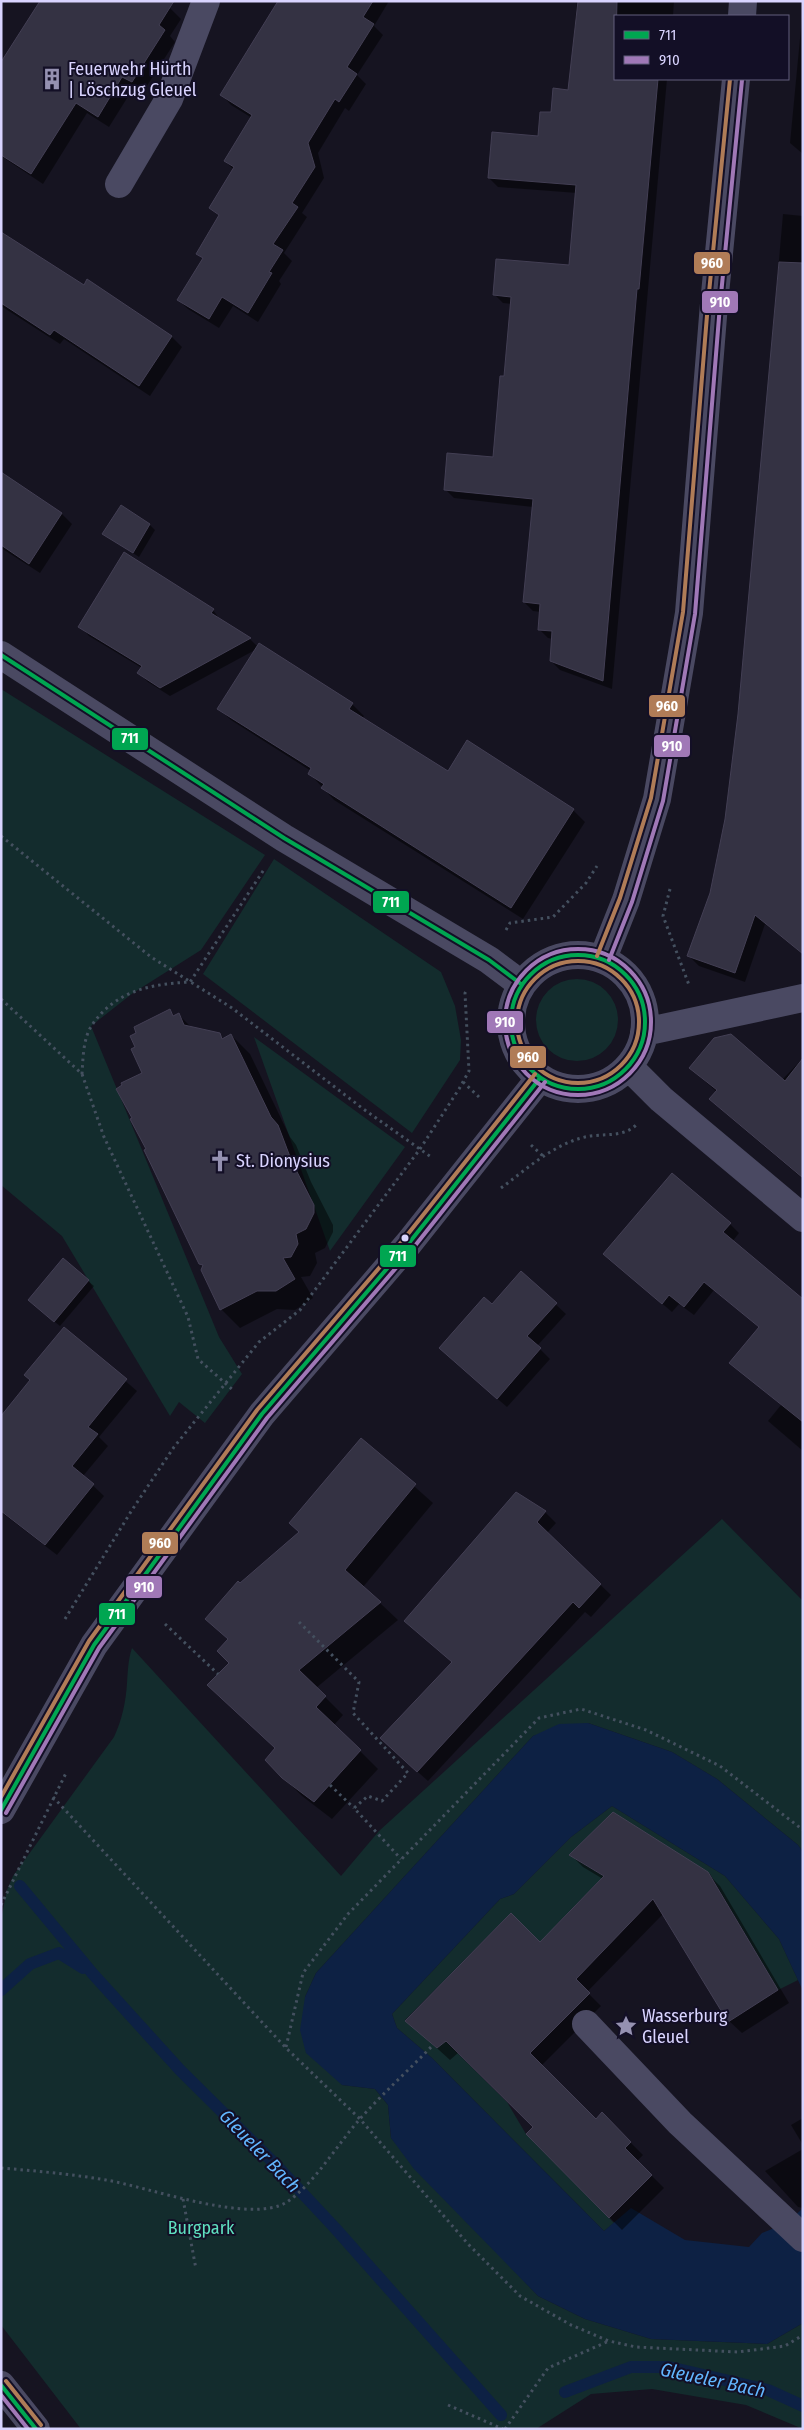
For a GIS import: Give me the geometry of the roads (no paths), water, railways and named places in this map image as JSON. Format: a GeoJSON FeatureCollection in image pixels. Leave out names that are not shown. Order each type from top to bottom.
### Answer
{"type":"FeatureCollection","features":[{"type":"Feature","properties":{"kind":"street"},"geometry":{"type":"LineString","coordinates":[[119,184],[169,99],[206,1]]}},
{"type":"Feature","properties":{"kind":"street"},"geometry":{"type":"LineString","coordinates":[[742,15],[743,1]]}},
{"type":"Feature","properties":{"kind":"street"},"geometry":{"type":"LineString","coordinates":[[602,958],[626,900],[657,799],[689,613],[713,314],[736,80]]}},
{"type":"Feature","properties":{"kind":"street"},"geometry":{"type":"LineString","coordinates":[[1,656],[284,838],[489,960],[521,984]]}},
{"type":"Feature","properties":{"kind":"street"},"geometry":{"type":"LineString","coordinates":[[579,954],[602,958],[616,965],[632,982],[644,1008],[644,1032],[629,1067],[610,1081],[588,1089],[555,1086],[540,1078],[523,1062],[512,1041],[511,1006],[521,984],[540,964],[562,955],[579,954]]}},
{"type":"Feature","properties":{"kind":"street"},"geometry":{"type":"LineString","coordinates":[[644,1032],[803,998]]}},
{"type":"Feature","properties":{"kind":"street"},"geometry":{"type":"LineString","coordinates":[[629,1067],[661,1099],[803,1218]]}},
{"type":"Feature","properties":{"kind":"street"},"geometry":{"type":"LineString","coordinates":[[1,1810],[13,1777],[94,1645],[262,1414],[409,1242],[540,1078]]}},
{"type":"Feature","properties":{"kind":"street"},"geometry":{"type":"LineString","coordinates":[[586,2024],[680,2123],[795,2230]]}},
{"type":"Feature","properties":{"kind":"street"},"geometry":{"type":"LineString","coordinates":[[1,2385],[36,2429]]}},
{"type":"Feature","properties":{"kind":"water"},"geometry":{"type":"Polygon","coordinates":[[[588,1723],[672,1752],[717,1779],[798,1845],[803,1852],[803,1991],[779,1939],[725,1876],[612,1806],[571,1837],[514,1894],[500,1899],[392,2014],[397,2028],[432,2058],[604,2231],[631,2208],[685,2240],[749,2247],[762,2233],[787,2223],[803,2208],[803,2323],[767,2344],[651,2339],[585,2319],[538,2296],[414,2169],[391,2138],[388,2105],[375,2089],[342,2085],[306,2053],[300,2030],[305,1997],[316,1973],[533,1736],[559,1724],[588,1723]]]}},
{"type":"Feature","properties":{"kind":"waterway","name":"Gleueler Bach"},"geometry":{"type":"LineString","coordinates":[[20,1886],[93,1974],[180,2070],[277,2166],[335,2228],[501,2415]]}},
{"type":"Feature","properties":{"kind":"waterway"},"geometry":{"type":"LineString","coordinates":[[1,1990],[30,1964],[59,1953],[83,1968]]}},
{"type":"Feature","properties":{"kind":"waterway","name":"Gleueler Bach"},"geometry":{"type":"LineString","coordinates":[[565,2392],[631,2367],[669,2367],[768,2390],[803,2406]]}},
{"type":"Feature","properties":{"kind":"place","name":"Feuerwehr Hürth | Löschzug Gleuel"},"geometry":{"type":"Point","coordinates":[52,79]}},
{"type":"Feature","properties":{"kind":"place","name":"St. Dionysius"},"geometry":{"type":"Point","coordinates":[220,1161]}},
{"type":"Feature","properties":{"kind":"place","name":"Wasserburg Gleuel"},"geometry":{"type":"Point","coordinates":[626,2026]}},
{"type":"Feature","properties":{"kind":"park label","name":"Burgpark"},"geometry":{"type":"Point","coordinates":[201,2228]}}]}
